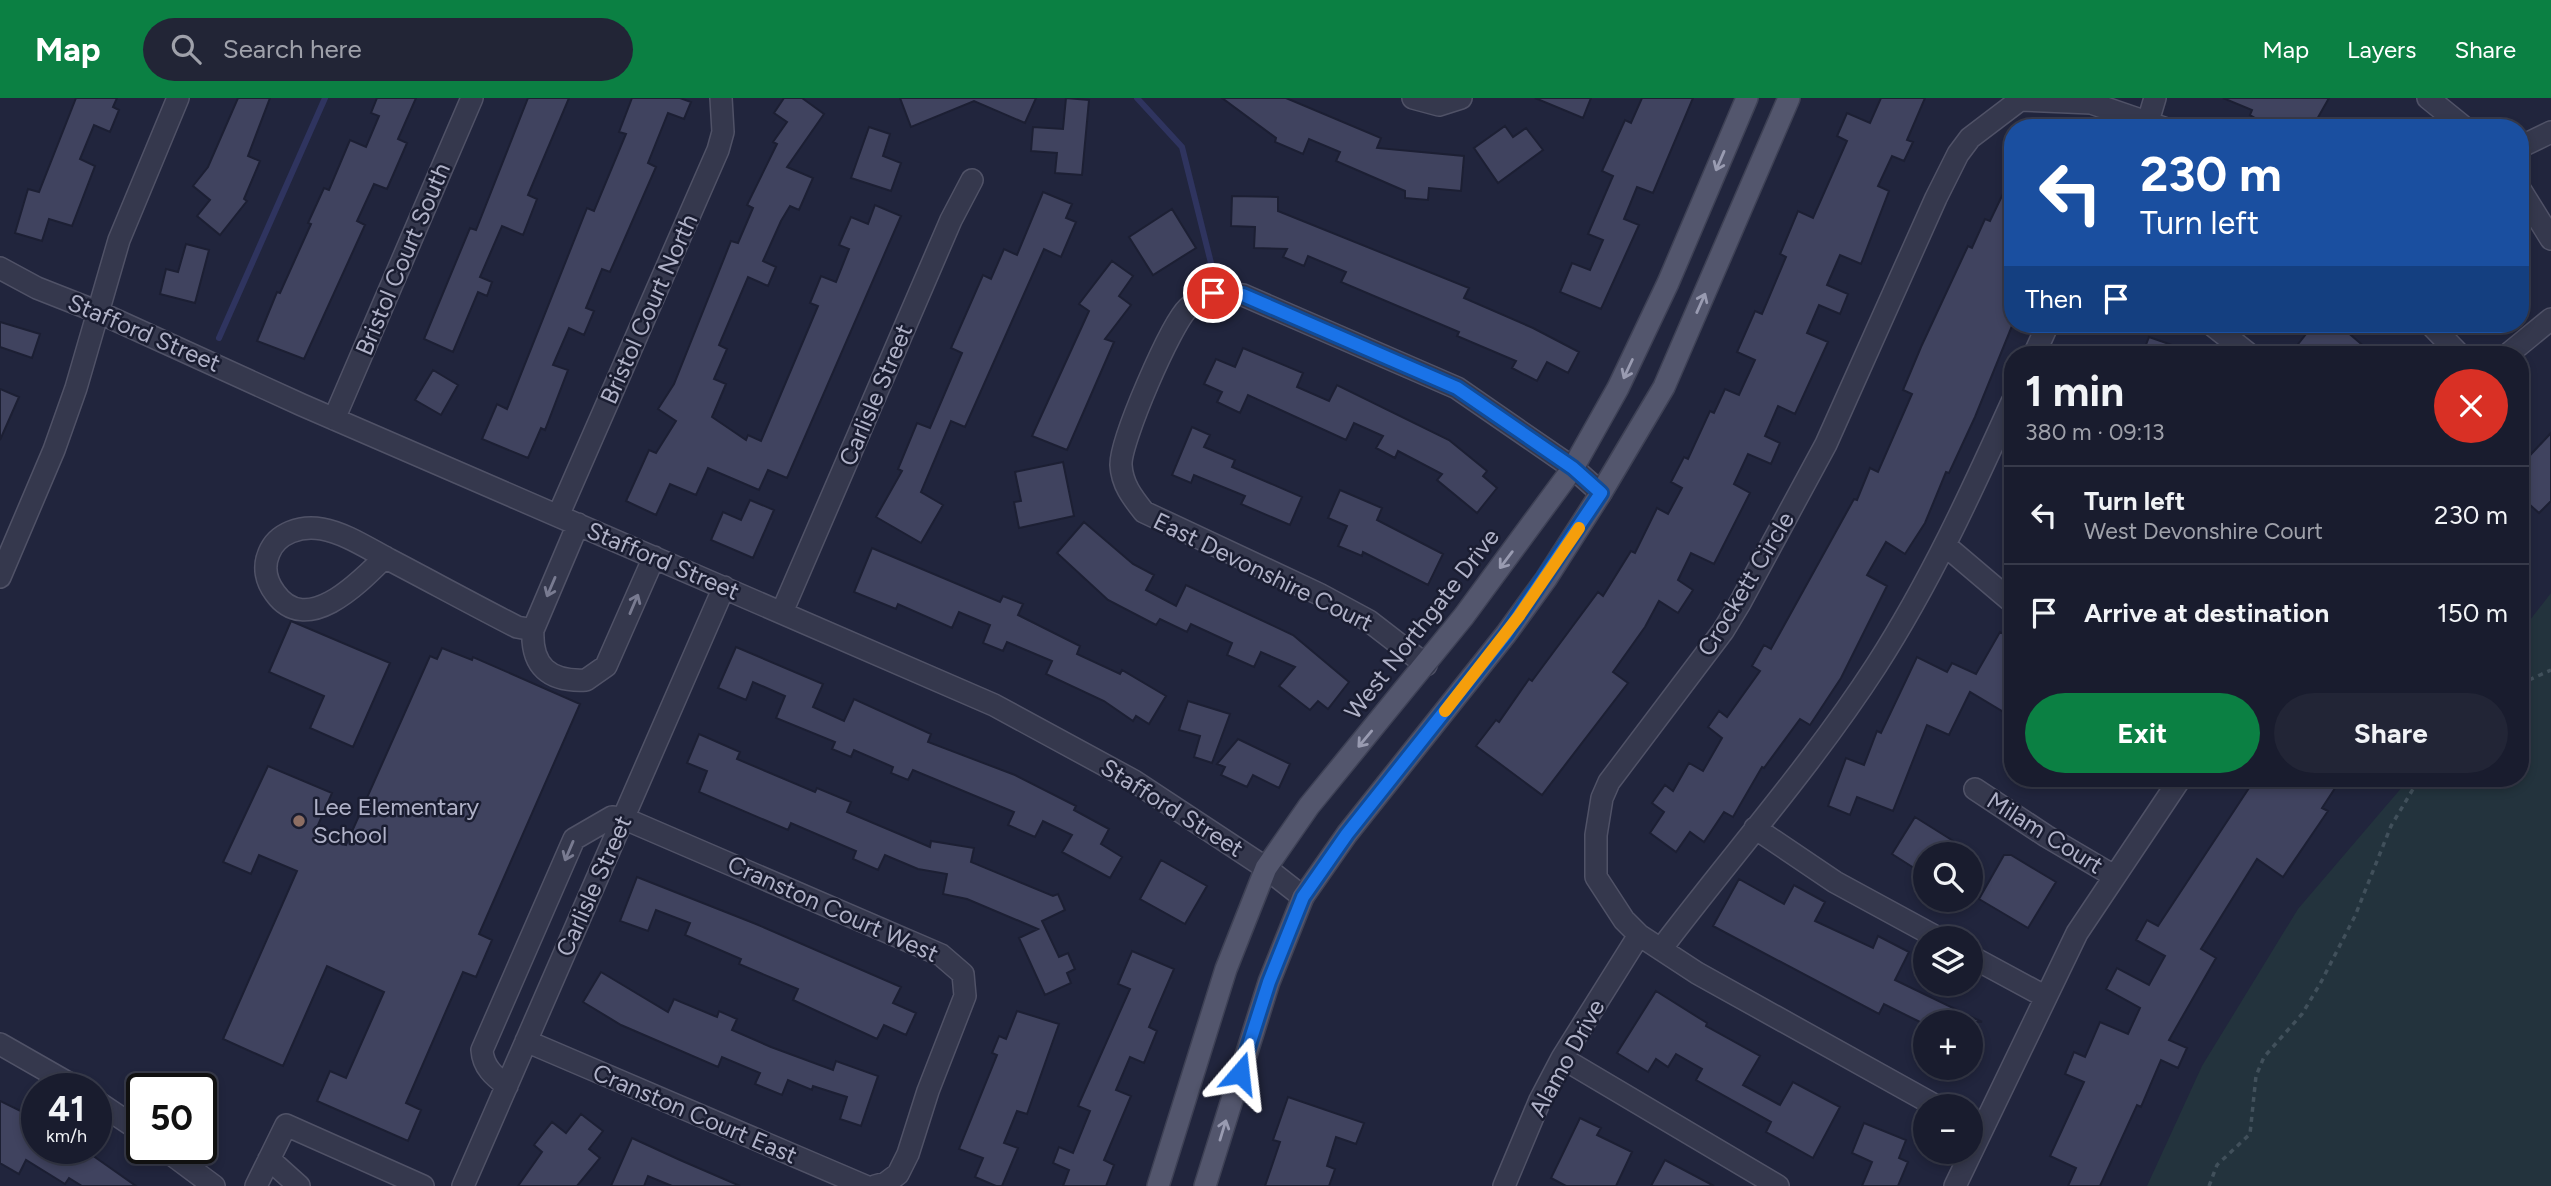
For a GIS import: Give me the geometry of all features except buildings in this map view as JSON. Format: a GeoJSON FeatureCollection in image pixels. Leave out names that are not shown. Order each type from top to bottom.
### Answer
{"type":"FeatureCollection","features":[{"type":"Feature","properties":{"kind":"main road","name":"West Northgate Drive"},"geometry":{"type":"LineString","coordinates":[[1158,1186],[1226,969],[1266,868],[1310,806],[1426,665],[1573,468],[1618,388],[1663,295],[1747,98]]}},
{"type":"Feature","properties":{"kind":"main road"},"geometry":{"type":"LineString","coordinates":[[1205,1186],[1269,982],[1303,897],[1347,834],[1506,634],[1601,493],[1664,387],[1789,98]]}},
{"type":"Feature","properties":{"kind":"street"},"geometry":{"type":"LineString","coordinates":[[0,578],[54,450],[132,204],[177,98]]}},
{"type":"Feature","properties":{"kind":"street","name":"Bristol Court South"},"geometry":{"type":"LineString","coordinates":[[334,419],[472,98]]}},
{"type":"Feature","properties":{"kind":"street","name":"Bristol Court North"},"geometry":{"type":"LineString","coordinates":[[533,629],[568,520],[718,150],[723,132],[721,98]]}},
{"type":"Feature","properties":{"kind":"street"},"geometry":{"type":"LineString","coordinates":[[1413,98],[1439,105],[1461,98]]}},
{"type":"Feature","properties":{"kind":"street"},"geometry":{"type":"LineString","coordinates":[[2154,119],[2155,98]]}},
{"type":"Feature","properties":{"kind":"street"},"geometry":{"type":"LineString","coordinates":[[2428,98],[2454,119]]}},
{"type":"Feature","properties":{"kind":"street","name":"Crockett Circle"},"geometry":{"type":"LineString","coordinates":[[1914,1094],[1697,973],[1639,935],[1624,920],[1596,877],[1594,859],[1602,798],[1609,782],[1723,632],[1740,603],[1826,444],[1958,154],[1970,138],[2019,99],[2091,103],[2134,119]]}},
{"type":"Feature","properties":{"kind":"street"},"geometry":{"type":"LineString","coordinates":[[2529,143],[2551,132]]}},
{"type":"Feature","properties":{"kind":"street","name":"Carlisle Street"},"geometry":{"type":"LineString","coordinates":[[782,612],[951,220],[972,180]]}},
{"type":"Feature","properties":{"kind":"street"},"geometry":{"type":"LineString","coordinates":[[2529,204],[2551,239]]}},
{"type":"Feature","properties":{"kind":"street","name":"Stafford Street"},"geometry":{"type":"LineString","coordinates":[[0,268],[37,288],[98,312],[334,419],[928,674],[1062,740],[1134,781],[1266,868],[1303,897]]}},
{"type":"Feature","properties":{"kind":"street","name":"East Devonshire Court"},"geometry":{"type":"LineString","coordinates":[[1426,665],[1369,621],[1319,594],[1143,512],[1123,479],[1121,462],[1149,384],[1186,309],[1213,293],[1243,295],[1457,388],[1573,468],[1601,493]]}},
{"type":"Feature","properties":{"kind":"street"},"geometry":{"type":"LineString","coordinates":[[2518,346],[2551,319]]}},
{"type":"Feature","properties":{"kind":"street"},"geometry":{"type":"LineString","coordinates":[[2222,333],[2239,346]]}},
{"type":"Feature","properties":{"kind":"street"},"geometry":{"type":"LineString","coordinates":[[2439,333],[2451,346]]}},
{"type":"Feature","properties":{"kind":"street"},"geometry":{"type":"LineString","coordinates":[[1661,950],[1800,772],[1876,667],[1946,546],[2004,419]]}},
{"type":"Feature","properties":{"kind":"street"},"geometry":{"type":"LineString","coordinates":[[385,557],[356,586],[332,602],[314,609],[295,608],[285,602],[276,596],[267,580],[266,561],[272,545],[284,535],[302,528],[333,532],[385,557],[517,627],[533,629],[532,647],[536,659],[545,670],[574,681],[595,676],[606,666],[654,557]]}},
{"type":"Feature","properties":{"kind":"street"},"geometry":{"type":"LineString","coordinates":[[1946,546],[2004,595]]}},
{"type":"Feature","properties":{"kind":"street","name":"Carlisle Street"},"geometry":{"type":"LineString","coordinates":[[463,1186],[724,587]]}},
{"type":"Feature","properties":{"kind":"street"},"geometry":{"type":"LineString","coordinates":[[1983,1115],[2077,933],[2175,787]]}},
{"type":"Feature","properties":{"kind":"street","name":"Milam Court"},"geometry":{"type":"LineString","coordinates":[[1975,789],[2114,876]]}},
{"type":"Feature","properties":{"kind":"street"},"geometry":{"type":"LineString","coordinates":[[507,1086],[492,1074],[483,1060],[482,1050],[573,839],[612,817],[623,818]]}},
{"type":"Feature","properties":{"kind":"street","name":"Cranston Court West"},"geometry":{"type":"LineString","coordinates":[[623,818],[908,940],[954,963],[963,974],[965,996],[928,1091],[908,1154],[898,1174],[886,1183],[875,1186]]}},
{"type":"Feature","properties":{"kind":"street"},"geometry":{"type":"LineString","coordinates":[[1755,828],[1835,882],[1916,926]]}},
{"type":"Feature","properties":{"kind":"street","name":"Alamo Drive"},"geometry":{"type":"LineString","coordinates":[[1504,1186],[1540,1100],[1562,1058],[1639,935]]}},
{"type":"Feature","properties":{"kind":"street"},"geometry":{"type":"LineString","coordinates":[[1983,963],[2045,996]]}},
{"type":"Feature","properties":{"kind":"street","name":"Cranston Court East"},"geometry":{"type":"LineString","coordinates":[[526,1041],[865,1186]]}},
{"type":"Feature","properties":{"kind":"street"},"geometry":{"type":"LineString","coordinates":[[0,1044],[51,1073]]}},
{"type":"Feature","properties":{"kind":"street"},"geometry":{"type":"LineString","coordinates":[[1562,1058],[1778,1186]]}},
{"type":"Feature","properties":{"kind":"street"},"geometry":{"type":"LineString","coordinates":[[256,1186],[286,1125],[399,1181],[424,1186]]}},
{"type":"Feature","properties":{"kind":"street"},"geometry":{"type":"LineString","coordinates":[[269,1158],[299,1186]]}},
{"type":"Feature","properties":{"kind":"street"},"geometry":{"type":"LineString","coordinates":[[184,1164],[214,1186]]}},
{"type":"Feature","properties":{"kind":"street"},"geometry":{"type":"LineString","coordinates":[[1955,1186],[1963,1164]]}},
{"type":"Feature","properties":{"kind":"path"},"geometry":{"type":"LineString","coordinates":[[2529,680],[2551,670]]}},
{"type":"Feature","properties":{"kind":"path"},"geometry":{"type":"LineString","coordinates":[[2209,1186],[2217,1165],[2250,1134],[2256,1076],[2264,1057],[2302,1014],[2320,984],[2355,916],[2391,826],[2414,787]]}},
{"type":"Feature","properties":{"kind":"shaded area"},"geometry":{"type":"Polygon","coordinates":[[[2551,593],[2551,1186],[2147,1186],[2202,1066],[2298,909],[2402,787],[2529,787],[2529,621],[2551,593]]]}},
{"type":"Feature","properties":{"kind":"waterway"},"geometry":{"type":"LineString","coordinates":[[219,338],[325,98]]}},
{"type":"Feature","properties":{"kind":"waterway"},"geometry":{"type":"LineString","coordinates":[[1137,98],[1182,147],[1218,291]]}},
{"type":"Feature","properties":{"kind":"slow traffic"},"geometry":{"type":"LineString","coordinates":[[1445,711],[1500,642],[1579,528]]}},
{"type":"Feature","properties":{"kind":"place","name":"Lee Elementary School"},"geometry":{"type":"Point","coordinates":[299,821]}},
{"type":"Feature","properties":{"kind":"route"},"geometry":{"type":"LineString","coordinates":[[1213,293],[1243,295],[1457,388],[1573,468],[1601,493],[1546,579],[1506,634],[1347,834],[1303,897],[1269,982],[1240,1073]]}}]}
